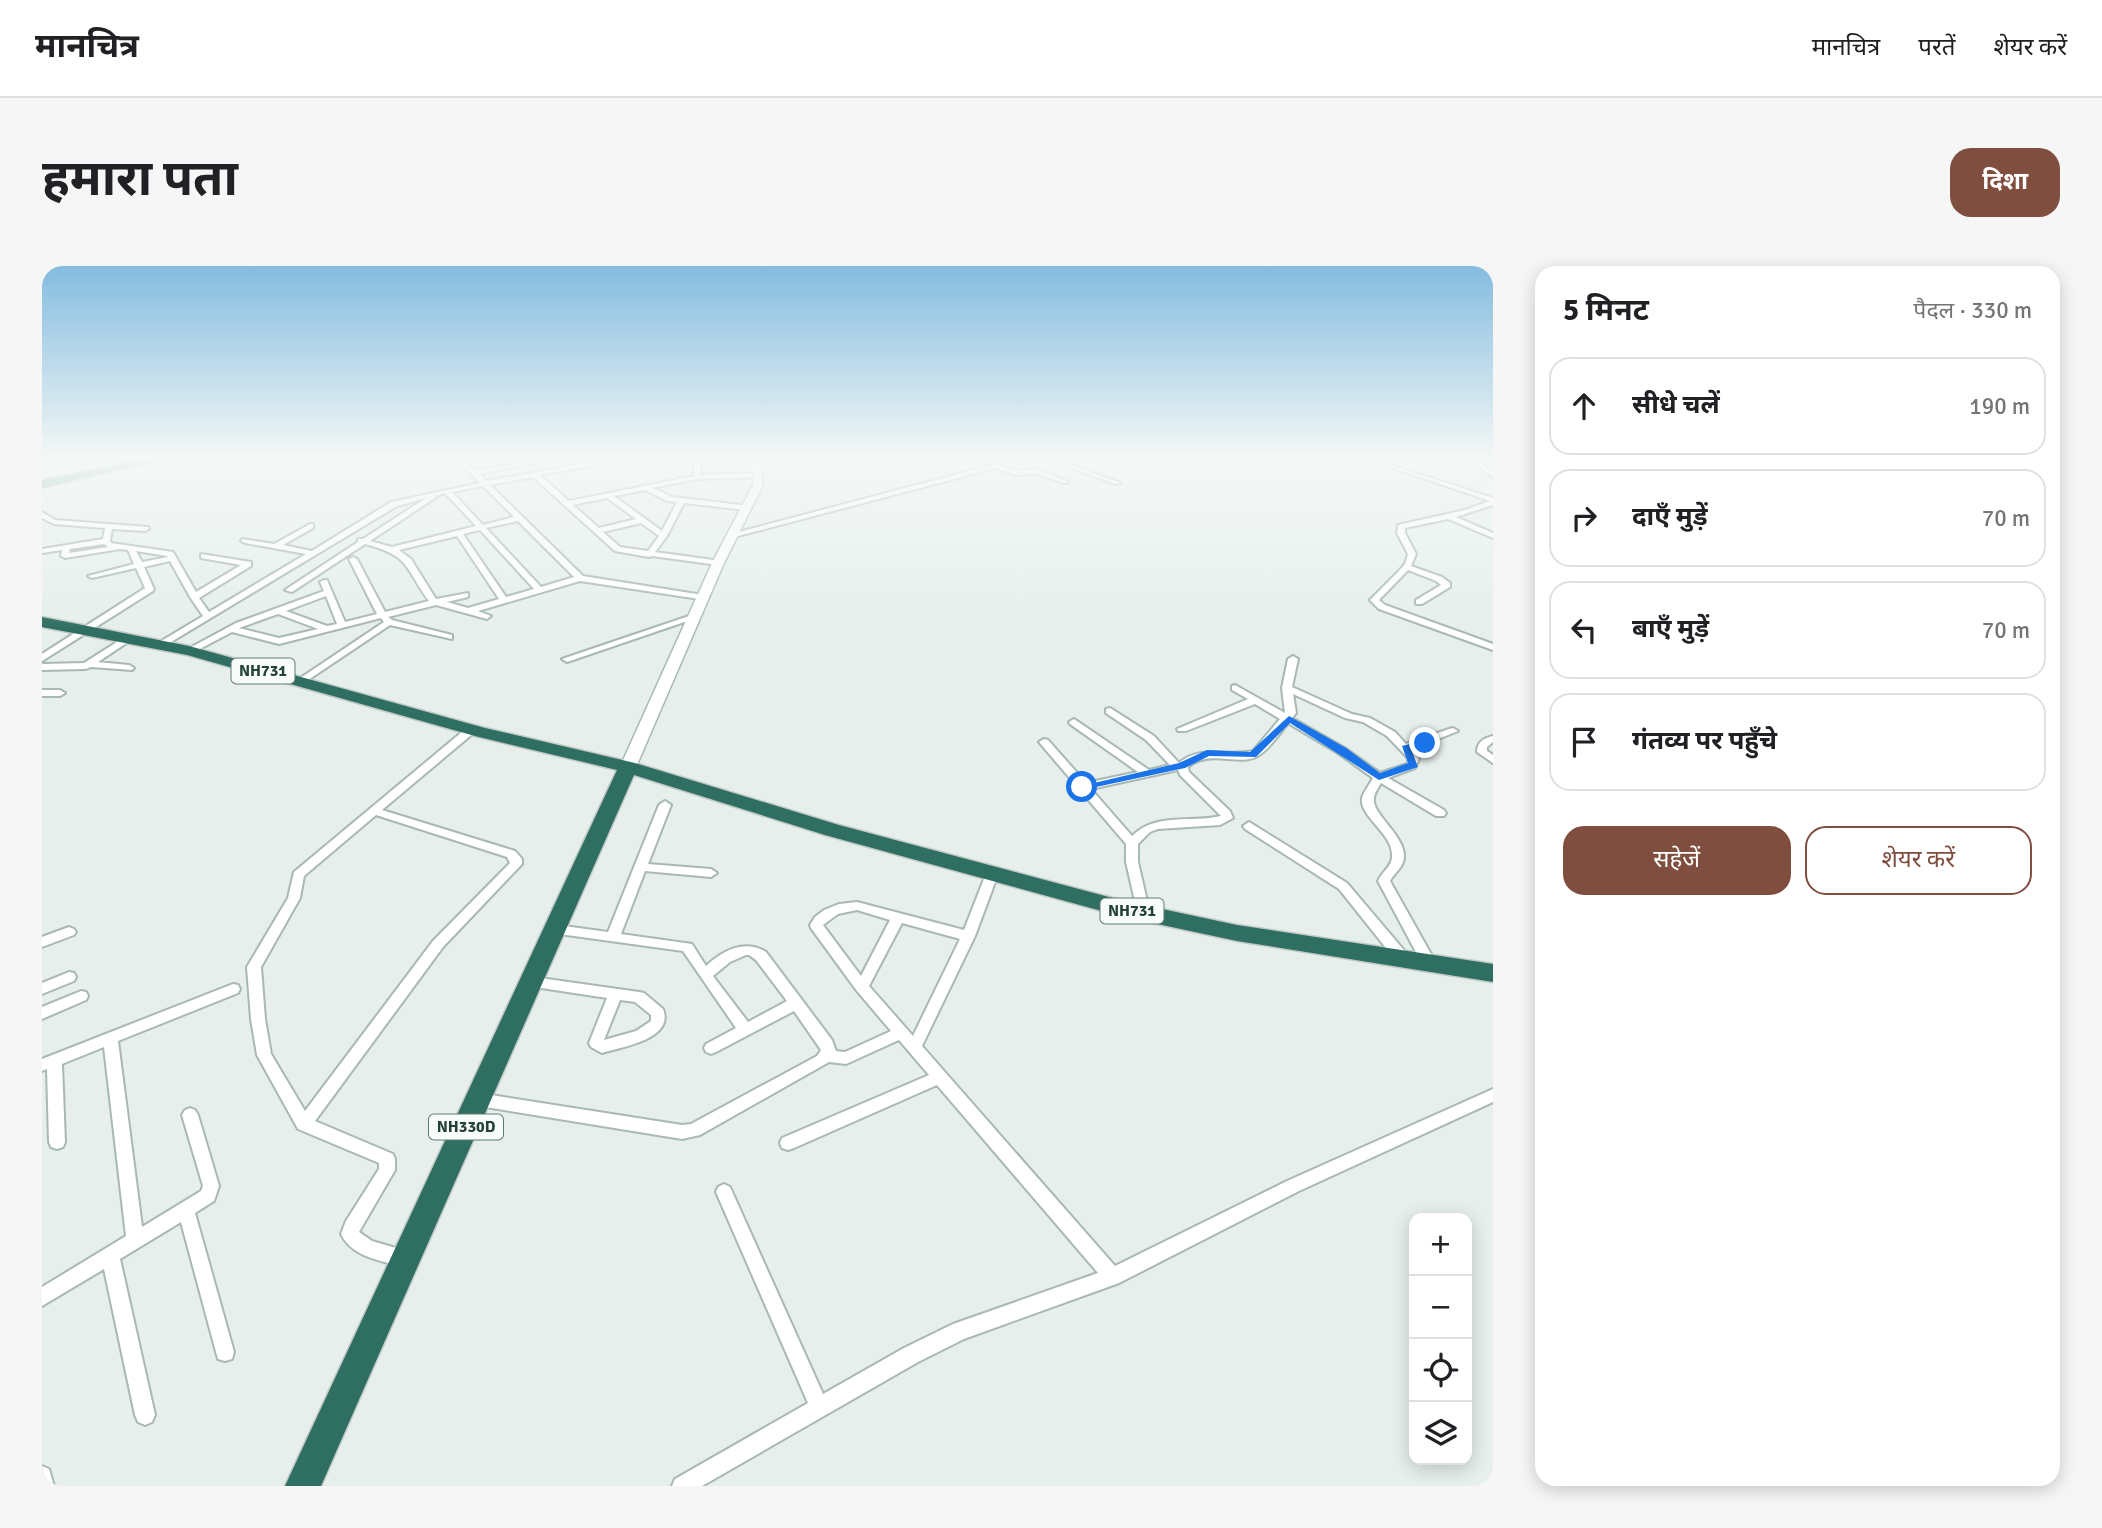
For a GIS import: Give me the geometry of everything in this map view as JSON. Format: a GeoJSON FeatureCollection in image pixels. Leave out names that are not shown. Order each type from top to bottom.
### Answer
{"type":"FeatureCollection","features":[{"type":"Feature","properties":{"kind":"highway","name":"NH731"},"geometry":{"type":"LineString","coordinates":[[42,622],[189,651],[476,731],[500,741],[627,770],[755,811],[778,814],[1144,914],[1248,935],[1493,973]]}},
{"type":"Feature","properties":{"kind":"highway","name":"NH330D"},"geometry":{"type":"LineString","coordinates":[[303,1486],[627,770]]}},
{"type":"Feature","properties":{"kind":"street"},"geometry":{"type":"LineString","coordinates":[[43,515],[54,522],[145,529]]}},
{"type":"Feature","properties":{"kind":"street"},"geometry":{"type":"LineString","coordinates":[[161,645],[376,515]]}},
{"type":"Feature","properties":{"kind":"street"},"geometry":{"type":"LineString","coordinates":[[289,590],[405,515]]}},
{"type":"Feature","properties":{"kind":"street"},"geometry":{"type":"LineString","coordinates":[[470,515],[539,589]]}},
{"type":"Feature","properties":{"kind":"street"},"geometry":{"type":"LineString","coordinates":[[516,515],[580,578]]}},
{"type":"Feature","properties":{"kind":"street"},"geometry":{"type":"LineString","coordinates":[[578,515],[618,549],[718,563]]}},
{"type":"Feature","properties":{"kind":"street"},"geometry":{"type":"LineString","coordinates":[[636,515],[663,536]]}},
{"type":"Feature","properties":{"kind":"street"},"geometry":{"type":"LineString","coordinates":[[649,555],[674,515]]}},
{"type":"Feature","properties":{"kind":"street"},"geometry":{"type":"LineString","coordinates":[[627,770],[718,563],[744,515]]}},
{"type":"Feature","properties":{"kind":"street"},"geometry":{"type":"LineString","coordinates":[[735,534],[808,515]]}},
{"type":"Feature","properties":{"kind":"street"},"geometry":{"type":"LineString","coordinates":[[1450,515],[1401,527],[1401,533],[1412,554],[1406,567],[1374,598],[1382,607],[1493,644]]}},
{"type":"Feature","properties":{"kind":"street"},"geometry":{"type":"LineString","coordinates":[[1447,516],[1493,536]]}},
{"type":"Feature","properties":{"kind":"street"},"geometry":{"type":"LineString","coordinates":[[395,548],[519,518]]}},
{"type":"Feature","properties":{"kind":"street"},"geometry":{"type":"LineString","coordinates":[[596,531],[643,520]]}},
{"type":"Feature","properties":{"kind":"street"},"geometry":{"type":"LineString","coordinates":[[276,546],[310,526]]}},
{"type":"Feature","properties":{"kind":"street"},"geometry":{"type":"LineString","coordinates":[[106,541],[109,527]]}},
{"type":"Feature","properties":{"kind":"street"},"geometry":{"type":"LineString","coordinates":[[458,532],[504,600]]}},
{"type":"Feature","properties":{"kind":"street"},"geometry":{"type":"LineString","coordinates":[[340,536],[395,548],[410,558],[432,600],[487,616]]}},
{"type":"Feature","properties":{"kind":"street"},"geometry":{"type":"LineString","coordinates":[[42,551],[106,541]]}},
{"type":"Feature","properties":{"kind":"street"},"geometry":{"type":"LineString","coordinates":[[106,541],[109,545],[163,551],[172,558],[208,616]]}},
{"type":"Feature","properties":{"kind":"street"},"geometry":{"type":"LineString","coordinates":[[244,541],[313,553]]}},
{"type":"Feature","properties":{"kind":"street"},"geometry":{"type":"LineString","coordinates":[[66,547],[65,556],[86,558],[128,548]]}},
{"type":"Feature","properties":{"kind":"street"},"geometry":{"type":"LineString","coordinates":[[42,658],[147,592],[149,586],[128,548]]}},
{"type":"Feature","properties":{"kind":"street"},"geometry":{"type":"LineString","coordinates":[[194,597],[248,564],[204,556]]}},
{"type":"Feature","properties":{"kind":"street"},"geometry":{"type":"LineString","coordinates":[[92,576],[172,558]]}},
{"type":"Feature","properties":{"kind":"street"},"geometry":{"type":"LineString","coordinates":[[353,559],[385,619],[449,637]]}},
{"type":"Feature","properties":{"kind":"street"},"geometry":{"type":"LineString","coordinates":[[1406,567],[1439,579],[1447,585],[1419,602]]}},
{"type":"Feature","properties":{"kind":"street"},"geometry":{"type":"LineString","coordinates":[[467,611],[580,578],[703,598]]}},
{"type":"Feature","properties":{"kind":"street"},"geometry":{"type":"LineString","coordinates":[[324,582],[342,625]]}},
{"type":"Feature","properties":{"kind":"street"},"geometry":{"type":"LineString","coordinates":[[261,584],[316,596]]}},
{"type":"Feature","properties":{"kind":"street"},"geometry":{"type":"LineString","coordinates":[[189,651],[231,629],[328,592]]}},
{"type":"Feature","properties":{"kind":"street"},"geometry":{"type":"LineString","coordinates":[[231,629],[279,641],[342,625],[385,619],[465,595]]}},
{"type":"Feature","properties":{"kind":"street"},"geometry":{"type":"LineString","coordinates":[[277,610],[326,629]]}},
{"type":"Feature","properties":{"kind":"street"},"geometry":{"type":"LineString","coordinates":[[567,659],[695,617]]}},
{"type":"Feature","properties":{"kind":"street"},"geometry":{"type":"LineString","coordinates":[[302,681],[385,619]]}},
{"type":"Feature","properties":{"kind":"street"},"geometry":{"type":"LineString","coordinates":[[91,664],[128,638]]}},
{"type":"Feature","properties":{"kind":"street"},"geometry":{"type":"LineString","coordinates":[[1082,787],[1179,766],[1207,753],[1257,753],[1289,719],[1292,706],[1287,688],[1293,659]]}},
{"type":"Feature","properties":{"kind":"street"},"geometry":{"type":"LineString","coordinates":[[42,667],[74,668],[91,664],[129,668]]}},
{"type":"Feature","properties":{"kind":"street"},"geometry":{"type":"LineString","coordinates":[[1235,688],[1440,813]]}},
{"type":"Feature","properties":{"kind":"street"},"geometry":{"type":"LineString","coordinates":[[1287,688],[1349,716],[1366,720],[1391,734],[1406,748],[1414,764],[1379,777],[1368,797],[1369,808],[1385,824],[1398,856],[1396,864],[1384,876],[1384,881],[1429,963]]}},
{"type":"Feature","properties":{"kind":"street"},"geometry":{"type":"LineString","coordinates":[[42,693],[60,693]]}},
{"type":"Feature","properties":{"kind":"street"},"geometry":{"type":"LineString","coordinates":[[1182,729],[1255,700]]}},
{"type":"Feature","properties":{"kind":"street"},"geometry":{"type":"LineString","coordinates":[[1110,711],[1150,738],[1227,818],[1220,821],[1156,825],[1146,829],[1132,843]]}},
{"type":"Feature","properties":{"kind":"street"},"geometry":{"type":"LineString","coordinates":[[1074,722],[1146,773]]}},
{"type":"Feature","properties":{"kind":"street"},"geometry":{"type":"LineString","coordinates":[[407,1259],[360,1244],[350,1234],[387,1170],[387,1159],[304,1124],[264,1055],[254,967],[294,898],[298,875],[476,731]]}},
{"type":"Feature","properties":{"kind":"street"},"geometry":{"type":"LineString","coordinates":[[1406,748],[1453,731]]}},
{"type":"Feature","properties":{"kind":"street"},"geometry":{"type":"LineString","coordinates":[[1493,739],[1487,741],[1482,752],[1493,760]]}},
{"type":"Feature","properties":{"kind":"street"},"geometry":{"type":"LineString","coordinates":[[1044,742],[1132,843],[1132,862],[1144,914]]}},
{"type":"Feature","properties":{"kind":"street"},"geometry":{"type":"LineString","coordinates":[[613,936],[665,805]]}},
{"type":"Feature","properties":{"kind":"street"},"geometry":{"type":"LineString","coordinates":[[304,1124],[443,938],[516,864],[516,859],[511,854],[374,811]]}},
{"type":"Feature","properties":{"kind":"street"},"geometry":{"type":"LineString","coordinates":[[1250,826],[1343,886],[1403,959]]}},
{"type":"Feature","properties":{"kind":"street"},"geometry":{"type":"LineString","coordinates":[[640,867],[711,873]]}},
{"type":"Feature","properties":{"kind":"street"},"geometry":{"type":"LineString","coordinates":[[915,1046],[968,936],[992,874]]}},
{"type":"Feature","properties":{"kind":"street"},"geometry":{"type":"LineString","coordinates":[[968,936],[850,906],[824,915],[817,921],[816,929],[862,987],[1113,1277]]}},
{"type":"Feature","properties":{"kind":"street"},"geometry":{"type":"LineString","coordinates":[[862,987],[898,917]]}},
{"type":"Feature","properties":{"kind":"street"},"geometry":{"type":"LineString","coordinates":[[556,930],[687,947],[744,1028]]}},
{"type":"Feature","properties":{"kind":"street"},"geometry":{"type":"LineString","coordinates":[[42,942],[69,932]]}},
{"type":"Feature","properties":{"kind":"street"},"geometry":{"type":"LineString","coordinates":[[706,976],[711,967],[743,951],[753,951],[761,956],[827,1044],[827,1056]]}},
{"type":"Feature","properties":{"kind":"street"},"geometry":{"type":"LineString","coordinates":[[42,989],[69,977]]}},
{"type":"Feature","properties":{"kind":"street"},"geometry":{"type":"LineString","coordinates":[[533,982],[616,993],[646,1000],[659,1018],[648,1032],[602,1047],[596,1043],[616,993]]}},
{"type":"Feature","properties":{"kind":"street"},"geometry":{"type":"LineString","coordinates":[[57,1142],[48,1062],[233,989]]}},
{"type":"Feature","properties":{"kind":"street"},"geometry":{"type":"LineString","coordinates":[[42,1013],[81,996]]}},
{"type":"Feature","properties":{"kind":"street"},"geometry":{"type":"LineString","coordinates":[[711,1048],[744,1028],[796,1003]]}},
{"type":"Feature","properties":{"kind":"street"},"geometry":{"type":"LineString","coordinates":[[478,1100],[682,1132],[694,1130],[827,1056],[846,1058],[903,1032]]}},
{"type":"Feature","properties":{"kind":"street"},"geometry":{"type":"LineString","coordinates":[[110,1037],[135,1239]]}},
{"type":"Feature","properties":{"kind":"street"},"geometry":{"type":"LineString","coordinates":[[788,1143],[940,1077]]}},
{"type":"Feature","properties":{"kind":"street"},"geometry":{"type":"LineString","coordinates":[[682,1486],[911,1355],[960,1331],[1113,1277],[1293,1186],[1493,1095]]}},
{"type":"Feature","properties":{"kind":"street"},"geometry":{"type":"LineString","coordinates":[[42,1297],[208,1196],[211,1186],[190,1115]]}},
{"type":"Feature","properties":{"kind":"street"},"geometry":{"type":"LineString","coordinates":[[724,1192],[819,1408]]}},
{"type":"Feature","properties":{"kind":"street"},"geometry":{"type":"LineString","coordinates":[[186,1209],[225,1352]]}},
{"type":"Feature","properties":{"kind":"street"},"geometry":{"type":"LineString","coordinates":[[110,1254],[145,1415]]}},
{"type":"Feature","properties":{"kind":"street"},"geometry":{"type":"LineString","coordinates":[[42,1476],[44,1486]]}},
{"type":"Feature","properties":{"kind":"route"},"geometry":{"type":"LineString","coordinates":[[1082,787],[1182,765],[1207,753],[1253,755],[1266,745],[1289,719],[1379,777],[1414,764],[1406,748],[1425,743]]}}]}
